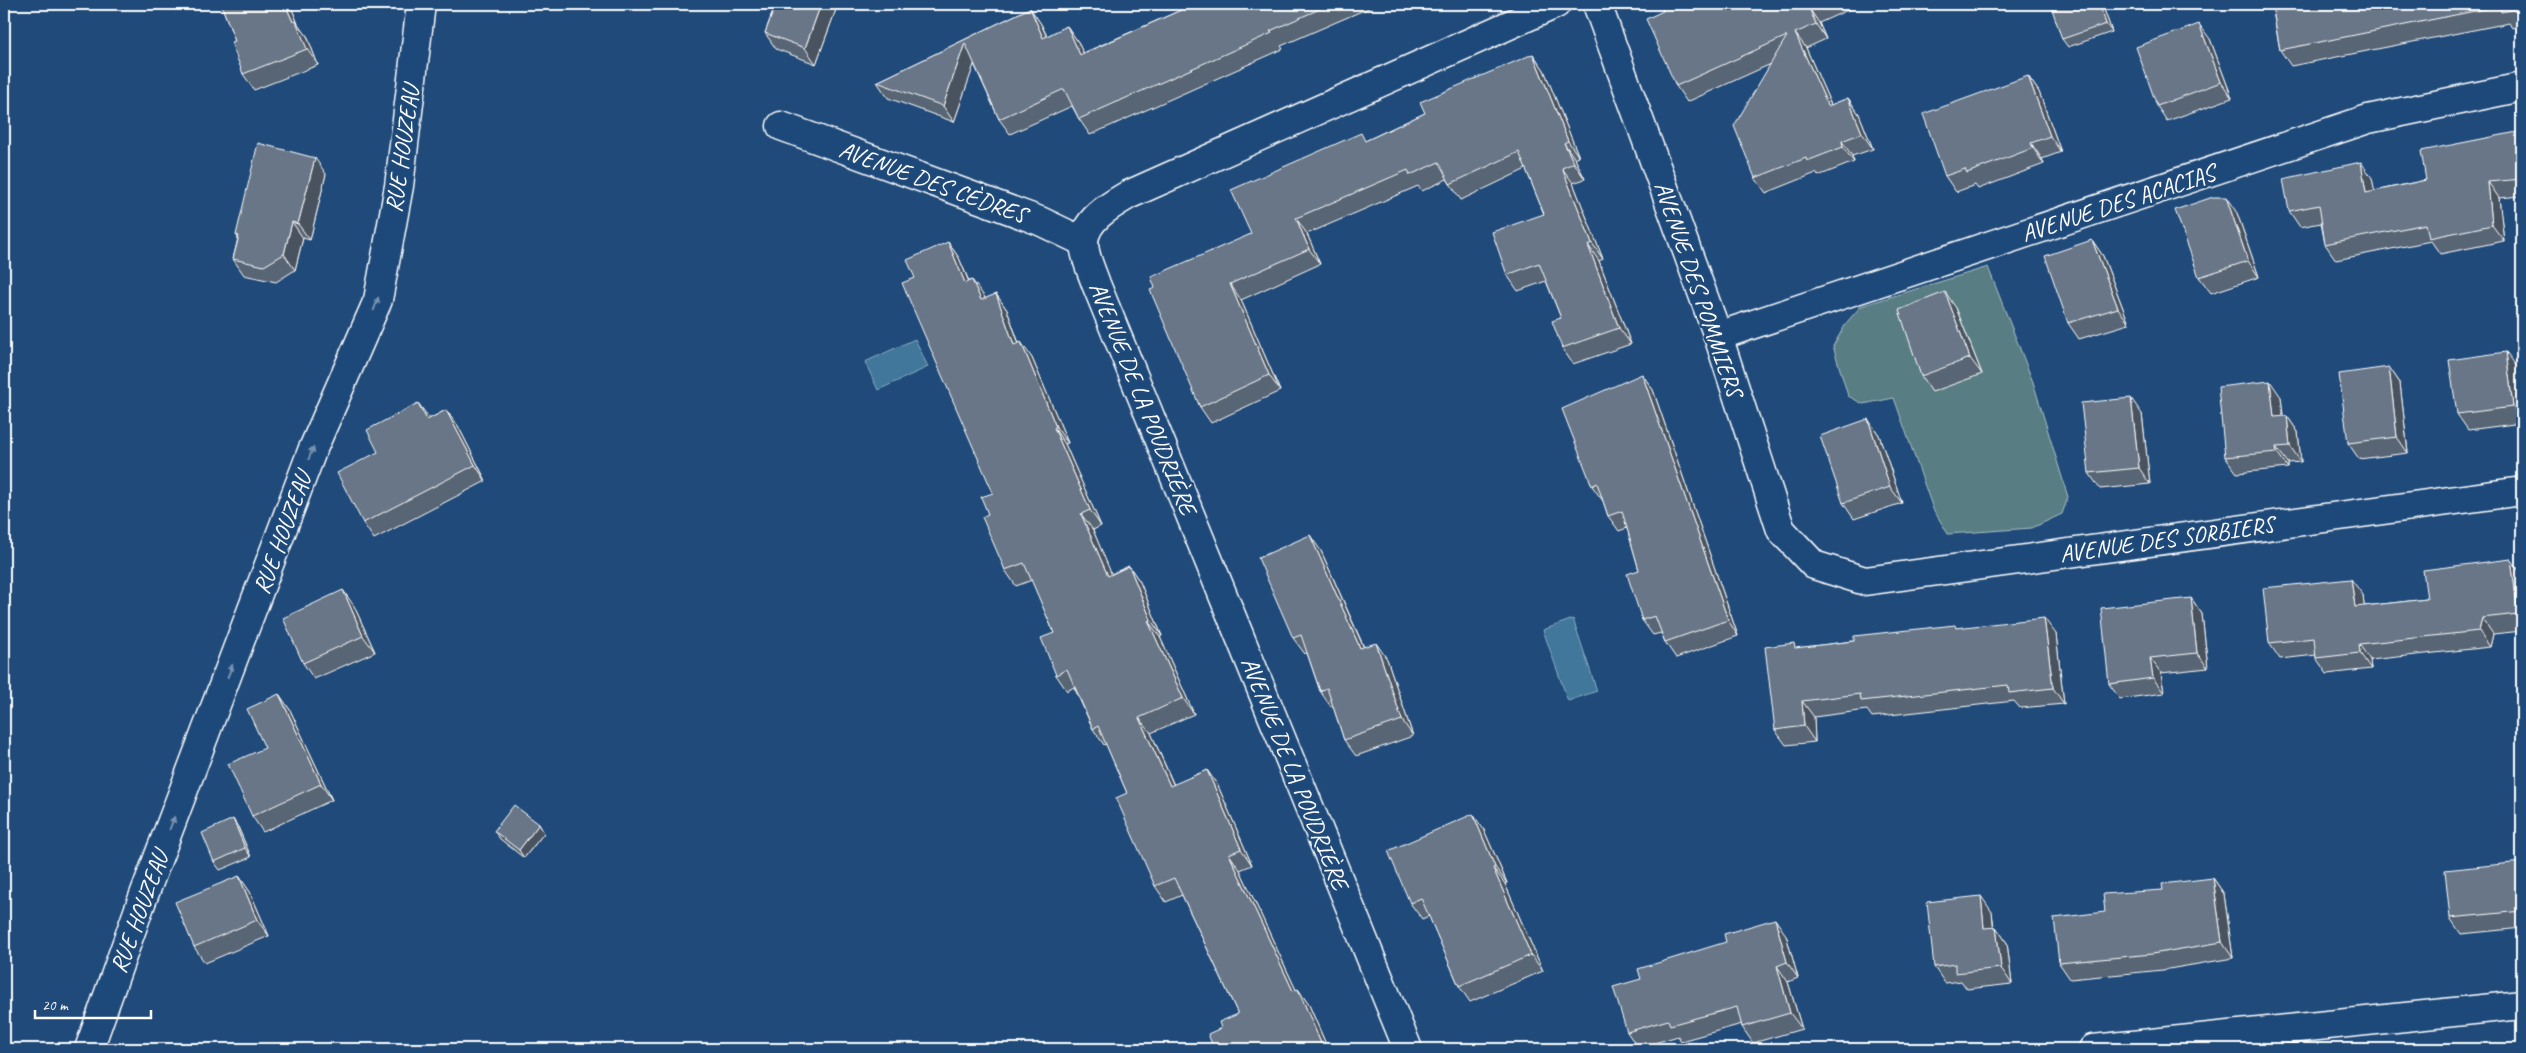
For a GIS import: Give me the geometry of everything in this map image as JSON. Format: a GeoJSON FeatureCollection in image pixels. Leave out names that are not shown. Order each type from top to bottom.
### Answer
{"type":"FeatureCollection","features":[{"type":"Feature","properties":{"kind":"street"},"geometry":{"type":"LineString","coordinates":[[404,4],[417,34]]}},
{"type":"Feature","properties":{"kind":"street","name":"RUE HOUZEAU"},"geometry":{"type":"LineString","coordinates":[[89,1049],[312,451],[378,300],[399,186],[421,4]]}},
{"type":"Feature","properties":{"kind":"street"},"geometry":{"type":"LineString","coordinates":[[1084,242],[1091,224],[1105,208],[1128,195],[1556,4]]}},
{"type":"Feature","properties":{"kind":"street","name":"AVENUE DES POMMIERS"},"geometry":{"type":"LineString","coordinates":[[1597,4],[1718,336],[1782,530],[1814,565]]}},
{"type":"Feature","properties":{"kind":"street","name":"AVENUE DES ACACIAS"},"geometry":{"type":"LineString","coordinates":[[1718,336],[2368,119],[2522,87]]}},
{"type":"Feature","properties":{"kind":"street","name":"AVENUE DES CÈDRES"},"geometry":{"type":"LineString","coordinates":[[781,126],[1040,221],[1084,242]]}},
{"type":"Feature","properties":{"kind":"street","name":"AVENUE DE LA POUDRIÈRE"},"geometry":{"type":"LineString","coordinates":[[1084,242],[1096,284],[1408,1049]]}},
{"type":"Feature","properties":{"kind":"street","name":"AVENUE DES SORBIERS"},"geometry":{"type":"LineString","coordinates":[[1814,565],[1865,580],[2522,491]]}},
{"type":"Feature","properties":{"kind":"street"},"geometry":{"type":"LineString","coordinates":[[2093,1049],[2522,1005]]}},
{"type":"Feature","properties":{"kind":"green space"},"geometry":{"type":"Polygon","coordinates":[[[1988,267],[2033,382],[2068,497],[2062,514],[2032,528],[1948,534],[1933,509],[1894,398],[1863,404],[1848,396],[1833,346],[1847,322],[1861,306],[1988,267]]]}},
{"type":"Feature","properties":{"kind":"water"},"geometry":{"type":"Polygon","coordinates":[[[915,339],[928,367],[878,390],[865,362],[915,339]]]}},
{"type":"Feature","properties":{"kind":"water"},"geometry":{"type":"Polygon","coordinates":[[[1573,619],[1597,691],[1568,701],[1543,630],[1573,619]]]}},
{"type":"Feature","properties":{"kind":"building"},"geometry":{"type":"Polygon","coordinates":[[[221,4],[285,4],[293,22],[296,21],[307,49],[243,74],[231,42],[235,41],[221,4]]]}},
{"type":"Feature","properties":{"kind":"building"},"geometry":{"type":"Polygon","coordinates":[[[776,4],[821,4],[805,48],[765,33],[776,4]]]}},
{"type":"Feature","properties":{"kind":"building"},"geometry":{"type":"Polygon","coordinates":[[[1178,4],[1331,4],[1270,31],[1272,33],[1079,119],[1064,89],[999,119],[965,43],[943,106],[877,82],[1030,8],[1043,38],[1067,26],[1080,55],[1181,10],[1178,4]]]}},
{"type":"Feature","properties":{"kind":"building"},"geometry":{"type":"Polygon","coordinates":[[[1660,4],[1817,4],[1809,8],[1816,24],[1795,33],[1828,106],[1848,98],[1862,133],[1842,141],[1843,147],[1807,161],[1806,158],[1755,178],[1734,126],[1787,36],[1676,86],[1646,19],[1663,11],[1660,4]]]}},
{"type":"Feature","properties":{"kind":"building"},"geometry":{"type":"Polygon","coordinates":[[[2066,4],[2099,4],[2106,24],[2062,39],[2052,9],[2066,4]]]}},
{"type":"Feature","properties":{"kind":"building"},"geometry":{"type":"Polygon","coordinates":[[[2272,4],[2522,4],[2522,8],[2501,12],[2500,6],[2280,50],[2272,4]]]}},
{"type":"Feature","properties":{"kind":"building"},"geometry":{"type":"Polygon","coordinates":[[[2199,24],[2221,82],[2157,106],[2136,47],[2199,24]]]}},
{"type":"Feature","properties":{"kind":"building"},"geometry":{"type":"Polygon","coordinates":[[[1533,54],[1568,141],[1564,143],[1574,163],[1562,168],[1592,243],[1588,245],[1619,328],[1562,348],[1552,321],[1561,318],[1539,263],[1507,275],[1492,232],[1544,214],[1519,152],[1450,184],[1439,162],[1410,175],[1408,170],[1296,218],[1309,249],[1230,284],[1269,375],[1200,407],[1150,290],[1155,288],[1151,277],[1251,234],[1231,190],[1361,133],[1365,141],[1425,113],[1420,102],[1533,54]]]}},
{"type":"Feature","properties":{"kind":"building"},"geometry":{"type":"Polygon","coordinates":[[[2028,76],[2050,136],[2031,143],[2033,148],[1967,173],[1965,169],[1945,176],[1923,114],[2028,76]]]}},
{"type":"Feature","properties":{"kind":"building"},"geometry":{"type":"Polygon","coordinates":[[[2522,131],[2522,179],[2488,182],[2492,225],[2429,238],[2426,224],[2325,244],[2319,205],[2289,211],[2283,179],[2361,162],[2366,193],[2426,180],[2421,151],[2522,131]]]}},
{"type":"Feature","properties":{"kind":"building"},"geometry":{"type":"Polygon","coordinates":[[[258,143],[315,158],[298,224],[292,222],[284,254],[264,266],[233,259],[239,236],[236,235],[258,143]]]}},
{"type":"Feature","properties":{"kind":"building"},"geometry":{"type":"Polygon","coordinates":[[[2213,197],[2226,197],[2248,261],[2199,277],[2175,210],[2213,197]]]}},
{"type":"Feature","properties":{"kind":"building"},"geometry":{"type":"Polygon","coordinates":[[[2092,240],[2118,308],[2068,323],[2045,256],[2092,240]]]}},
{"type":"Feature","properties":{"kind":"building"},"geometry":{"type":"Polygon","coordinates":[[[948,242],[965,283],[972,280],[981,300],[996,294],[1014,345],[1021,342],[1056,427],[1054,428],[1090,510],[1081,514],[1108,576],[1129,566],[1151,620],[1148,621],[1183,698],[1139,718],[1170,786],[1207,770],[1241,849],[1229,854],[1293,991],[1298,989],[1323,1048],[1214,1049],[1208,1034],[1221,1028],[1219,1022],[1238,1014],[1174,878],[1155,886],[1116,798],[1127,793],[1098,726],[1093,729],[1067,669],[1056,675],[1041,638],[1054,633],[1024,563],[1005,570],[982,517],[988,514],[981,497],[993,493],[902,283],[915,278],[907,260],[948,242]]]}},
{"type":"Feature","properties":{"kind":"building"},"geometry":{"type":"Polygon","coordinates":[[[1945,292],[1970,358],[1921,376],[1899,310],[1945,292]]]}},
{"type":"Feature","properties":{"kind":"building"},"geometry":{"type":"Polygon","coordinates":[[[2506,352],[2513,407],[2457,414],[2449,360],[2506,352]]]}},
{"type":"Feature","properties":{"kind":"building"},"geometry":{"type":"Polygon","coordinates":[[[2389,367],[2397,437],[2348,443],[2339,374],[2389,367]]]}},
{"type":"Feature","properties":{"kind":"building"},"geometry":{"type":"Polygon","coordinates":[[[1642,374],[1728,620],[1665,642],[1655,616],[1642,620],[1627,574],[1639,570],[1622,511],[1608,516],[1597,483],[1592,486],[1562,409],[1642,374]]]}},
{"type":"Feature","properties":{"kind":"building"},"geometry":{"type":"Polygon","coordinates":[[[2270,381],[2274,417],[2287,416],[2290,446],[2276,447],[2277,452],[2225,457],[2218,387],[2270,381]]]}},
{"type":"Feature","properties":{"kind":"building"},"geometry":{"type":"Polygon","coordinates":[[[2131,398],[2139,468],[2089,473],[2081,403],[2131,398]]]}},
{"type":"Feature","properties":{"kind":"building"},"geometry":{"type":"Polygon","coordinates":[[[418,403],[427,420],[446,410],[475,465],[363,523],[337,473],[378,452],[367,430],[418,403]]]}},
{"type":"Feature","properties":{"kind":"building"},"geometry":{"type":"Polygon","coordinates":[[[1868,419],[1890,487],[1843,503],[1820,436],[1868,419]]]}},
{"type":"Feature","properties":{"kind":"building"},"geometry":{"type":"Polygon","coordinates":[[[1310,535],[1360,648],[1376,643],[1402,720],[1344,740],[1327,688],[1320,691],[1301,635],[1293,638],[1258,558],[1310,535]]]}},
{"type":"Feature","properties":{"kind":"building"},"geometry":{"type":"Polygon","coordinates":[[[2511,559],[2518,614],[2482,618],[2479,631],[2359,644],[2360,653],[2316,658],[2314,638],[2269,643],[2263,588],[2351,579],[2355,607],[2427,599],[2423,570],[2511,559]]]}},
{"type":"Feature","properties":{"kind":"building"},"geometry":{"type":"Polygon","coordinates":[[[343,590],[363,636],[303,663],[283,618],[343,590]]]}},
{"type":"Feature","properties":{"kind":"building"},"geometry":{"type":"Polygon","coordinates":[[[2191,598],[2197,653],[2150,658],[2153,678],[2109,684],[2101,608],[2191,598]]]}},
{"type":"Feature","properties":{"kind":"building"},"geometry":{"type":"Polygon","coordinates":[[[2044,618],[2053,688],[2009,693],[2008,685],[1861,701],[1860,694],[1802,701],[1804,726],[1775,730],[1765,647],[1794,643],[1795,648],[1854,641],[1854,636],[1955,625],[1956,628],[2044,618]]]}},
{"type":"Feature","properties":{"kind":"building"},"geometry":{"type":"Polygon","coordinates":[[[279,694],[321,784],[252,816],[228,764],[265,748],[247,709],[279,694]]]}},
{"type":"Feature","properties":{"kind":"building"},"geometry":{"type":"Polygon","coordinates":[[[514,805],[539,824],[519,850],[494,831],[514,805]]]}},
{"type":"Feature","properties":{"kind":"building"},"geometry":{"type":"Polygon","coordinates":[[[1473,814],[1495,867],[1493,868],[1531,955],[1459,986],[1421,898],[1410,903],[1388,851],[1473,814]]]}},
{"type":"Feature","properties":{"kind":"building"},"geometry":{"type":"Polygon","coordinates":[[[233,819],[245,848],[214,862],[202,833],[233,819]]]}},
{"type":"Feature","properties":{"kind":"building"},"geometry":{"type":"Polygon","coordinates":[[[2522,862],[2522,911],[2450,918],[2445,870],[2522,862]]]}},
{"type":"Feature","properties":{"kind":"building"},"geometry":{"type":"Polygon","coordinates":[[[239,876],[257,920],[194,947],[175,902],[239,876]]]}},
{"type":"Feature","properties":{"kind":"building"},"geometry":{"type":"Polygon","coordinates":[[[2213,878],[2222,942],[2152,954],[2059,963],[2054,918],[2105,912],[2103,894],[2163,890],[2162,884],[2213,878]]]}},
{"type":"Feature","properties":{"kind":"building"},"geometry":{"type":"Polygon","coordinates":[[[1981,896],[1984,928],[1996,927],[2001,968],[1955,973],[1955,964],[1934,967],[1927,902],[1981,896]]]}},
{"type":"Feature","properties":{"kind":"building"},"geometry":{"type":"Polygon","coordinates":[[[1775,919],[1787,962],[1777,966],[1790,1013],[1742,1027],[1737,1007],[1670,1025],[1668,1020],[1627,1032],[1613,987],[1641,979],[1638,969],[1726,942],[1724,934],[1775,919]]]}}]}
